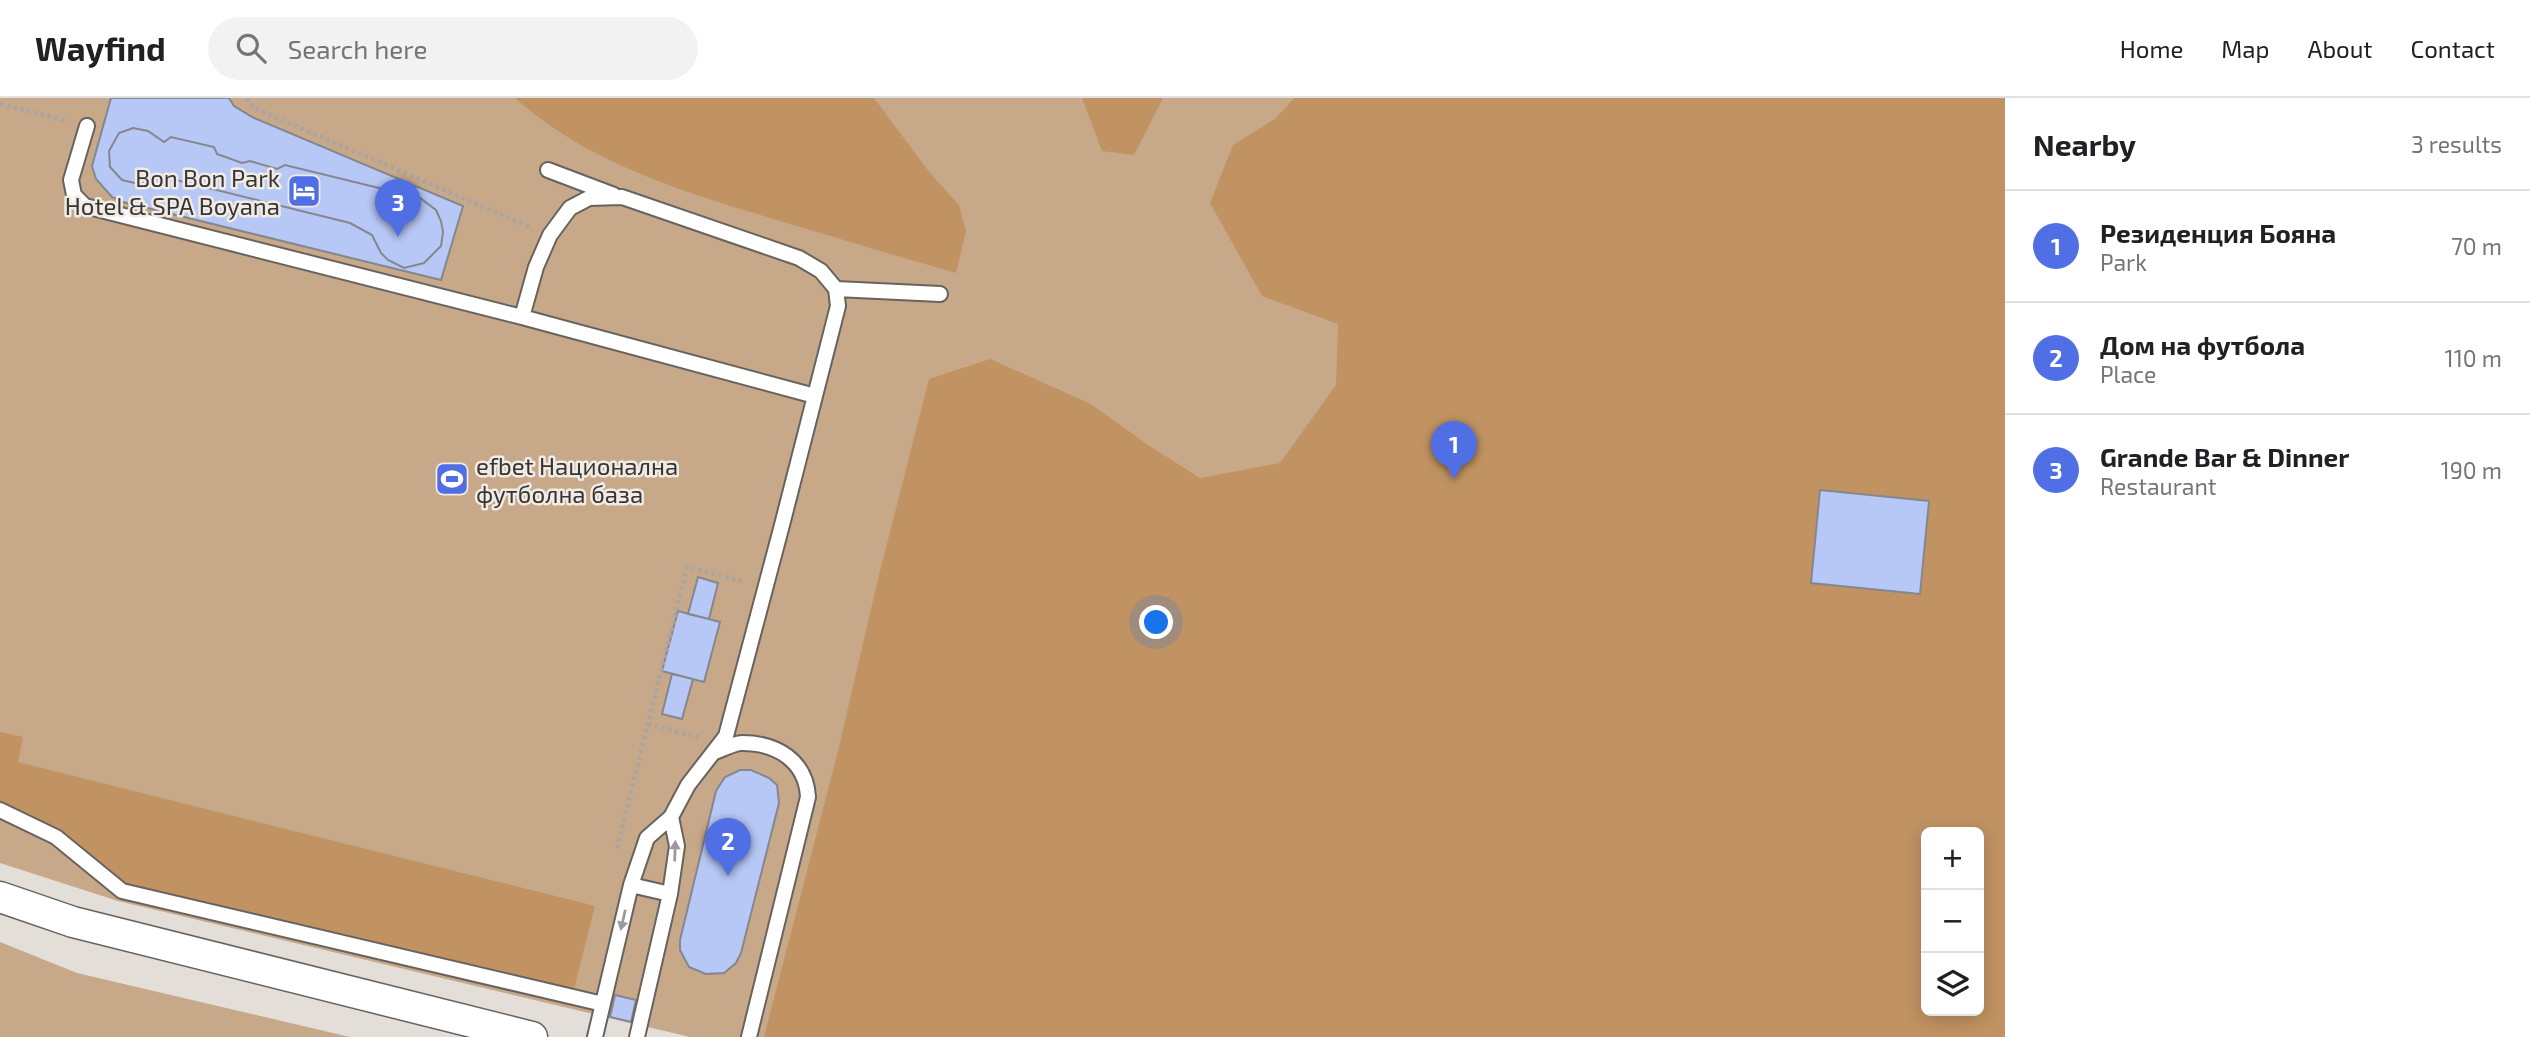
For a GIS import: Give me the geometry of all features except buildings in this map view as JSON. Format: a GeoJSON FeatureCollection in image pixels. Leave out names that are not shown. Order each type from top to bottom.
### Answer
{"type":"FeatureCollection","features":[{"type":"Feature","properties":{"kind":"street"},"geometry":{"type":"LineString","coordinates":[[0,897],[73,922],[532,1037]]}},
{"type":"Feature","properties":{"kind":"lane"},"geometry":{"type":"LineString","coordinates":[[87,126],[71,180],[74,195],[85,206],[522,317],[815,396]]}},
{"type":"Feature","properties":{"kind":"lane"},"geometry":{"type":"LineString","coordinates":[[548,170],[799,258],[821,271],[836,289],[838,306],[734,711],[718,747],[688,785],[671,817],[647,838],[631,885],[595,1037]]}},
{"type":"Feature","properties":{"kind":"lane"},"geometry":{"type":"LineString","coordinates":[[522,317],[536,267],[550,236],[570,208],[589,198],[622,197]]}},
{"type":"Feature","properties":{"kind":"lane"},"geometry":{"type":"LineString","coordinates":[[836,289],[940,294]]}},
{"type":"Feature","properties":{"kind":"lane"},"geometry":{"type":"LineString","coordinates":[[718,747],[740,743],[768,747],[794,759],[807,782],[808,797],[749,1037]]}},
{"type":"Feature","properties":{"kind":"lane"},"geometry":{"type":"LineString","coordinates":[[0,810],[56,837],[122,891],[603,1004]]}},
{"type":"Feature","properties":{"kind":"lane"},"geometry":{"type":"LineString","coordinates":[[637,1037],[670,894],[677,846],[671,817]]}},
{"type":"Feature","properties":{"kind":"lane"},"geometry":{"type":"LineString","coordinates":[[631,885],[670,894]]}},
{"type":"Feature","properties":{"kind":"path"},"geometry":{"type":"LineString","coordinates":[[247,98],[254,108],[550,236]]}},
{"type":"Feature","properties":{"kind":"path"},"geometry":{"type":"LineString","coordinates":[[254,108],[258,98]]}},
{"type":"Feature","properties":{"kind":"path"},"geometry":{"type":"LineString","coordinates":[[0,104],[87,126]]}},
{"type":"Feature","properties":{"kind":"path"},"geometry":{"type":"LineString","coordinates":[[615,856],[687,567],[766,587]]}},
{"type":"Feature","properties":{"kind":"path"},"geometry":{"type":"LineString","coordinates":[[648,724],[718,747]]}},
{"type":"Feature","properties":{"kind":"shaded area"},"geometry":{"type":"Polygon","coordinates":[[[0,98],[2005,98],[2005,1037],[690,1037],[118,901],[0,863],[0,98]]]}},
{"type":"Feature","properties":{"kind":"shaded area"},"geometry":{"type":"Polygon","coordinates":[[[515,98],[874,98],[930,173],[959,205],[966,231],[956,273],[742,209],[639,173],[574,141],[515,98]]]}},
{"type":"Feature","properties":{"kind":"shaded area"},"geometry":{"type":"Polygon","coordinates":[[[1082,98],[1163,98],[1134,155],[1102,151],[1082,98]]]}},
{"type":"Feature","properties":{"kind":"shaded area"},"geometry":{"type":"Polygon","coordinates":[[[1294,98],[2005,98],[2005,1037],[764,1037],[838,751],[929,379],[990,359],[1091,404],[1200,478],[1280,463],[1336,385],[1338,324],[1262,296],[1210,203],[1233,145],[1275,119],[1294,98]]]}},
{"type":"Feature","properties":{"kind":"shaded area"},"geometry":{"type":"Polygon","coordinates":[[[0,732],[23,737],[18,762],[595,906],[574,989],[127,886],[58,832],[0,803],[0,732]]]}},
{"type":"Feature","properties":{"kind":"shaded area"},"geometry":{"type":"Polygon","coordinates":[[[0,942],[77,973],[350,1037],[0,1037],[0,942]]]}},
{"type":"Feature","properties":{"kind":"place","name":"Bon Bon Park Hotel & SPA Boyana"},"geometry":{"type":"Point","coordinates":[304,191]}},
{"type":"Feature","properties":{"kind":"place","name":"Grande Bar & Dinner"},"geometry":{"type":"Point","coordinates":[398,237]}},
{"type":"Feature","properties":{"kind":"place","name":"efbet Национална футболна база"},"geometry":{"type":"Point","coordinates":[452,479]}},
{"type":"Feature","properties":{"kind":"place","name":"Резиденция Бояна"},"geometry":{"type":"Point","coordinates":[1454,479]}},
{"type":"Feature","properties":{"kind":"place","name":"Дом на футбола"},"geometry":{"type":"Point","coordinates":[728,876]}}]}
